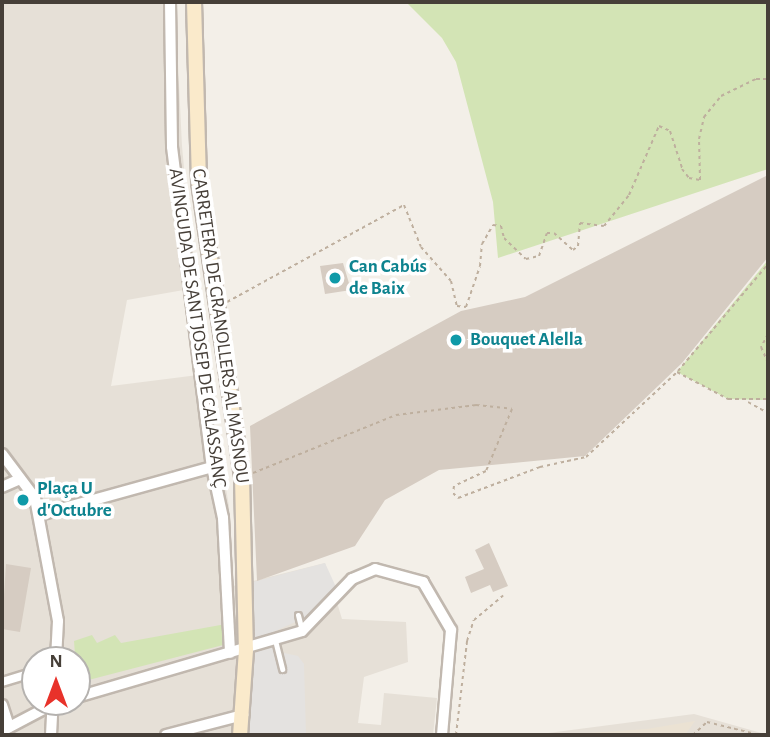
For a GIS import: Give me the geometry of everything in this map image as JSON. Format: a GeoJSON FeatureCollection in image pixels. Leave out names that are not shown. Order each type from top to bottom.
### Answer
{"type":"FeatureCollection","features":[{"type":"Feature","properties":{"kind":"main road","name":"CARRETERA DE GRANOLLERS AL MASNOU"},"geometry":{"type":"LineString","coordinates":[[194,2],[200,181],[242,477],[246,650],[240,735]]}},
{"type":"Feature","properties":{"kind":"street","name":"AVINGUDA DE SANT JOSEP DE CALASSANÇ"},"geometry":{"type":"LineString","coordinates":[[170,2],[172,147],[212,467],[224,526],[230,653]]}},
{"type":"Feature","properties":{"kind":"street"},"geometry":{"type":"LineString","coordinates":[[2,454],[35,498],[58,621],[57,646]]}},
{"type":"Feature","properties":{"kind":"street"},"geometry":{"type":"LineString","coordinates":[[39,515],[212,467]]}},
{"type":"Feature","properties":{"kind":"street"},"geometry":{"type":"LineString","coordinates":[[2,487],[20,479]]}},
{"type":"Feature","properties":{"kind":"street"},"geometry":{"type":"LineString","coordinates":[[91,692],[246,650],[302,631],[339,598],[352,579],[375,569],[423,582],[436,600],[451,630],[442,735]]}},
{"type":"Feature","properties":{"kind":"street"},"geometry":{"type":"LineString","coordinates":[[2,682],[21,676]]}},
{"type":"Feature","properties":{"kind":"street"},"geometry":{"type":"LineString","coordinates":[[2,705],[5,729],[29,716]]}},
{"type":"Feature","properties":{"kind":"street"},"geometry":{"type":"LineString","coordinates":[[166,735],[243,715]]}},
{"type":"Feature","properties":{"kind":"street"},"geometry":{"type":"LineString","coordinates":[[50,735],[52,716]]}},
{"type":"Feature","properties":{"kind":"lane"},"geometry":{"type":"LineString","coordinates":[[298,615],[302,631]]}},
{"type":"Feature","properties":{"kind":"lane"},"geometry":{"type":"LineString","coordinates":[[275,640],[282,669]]}},
{"type":"Feature","properties":{"kind":"path"},"geometry":{"type":"LineString","coordinates":[[217,308],[404,205],[421,247],[451,281],[457,306],[466,307],[480,266],[481,244],[493,225],[501,226],[504,238],[526,259],[539,256],[547,233],[554,233],[573,250],[578,246],[580,223],[604,226],[629,195],[659,126],[670,131],[682,169],[689,178],[700,180],[699,139],[704,117],[722,96],[756,79],[768,79]]}},
{"type":"Feature","properties":{"kind":"path"},"geometry":{"type":"LineString","coordinates":[[242,477],[396,415],[475,405],[512,409],[486,471],[454,486],[453,493],[458,498],[540,467],[586,457],[677,372],[768,264]]}},
{"type":"Feature","properties":{"kind":"path"},"geometry":{"type":"LineString","coordinates":[[768,334],[761,346],[768,363]]}},
{"type":"Feature","properties":{"kind":"path"},"geometry":{"type":"LineString","coordinates":[[677,372],[728,399],[768,399]]}},
{"type":"Feature","properties":{"kind":"path"},"geometry":{"type":"LineString","coordinates":[[747,401],[768,413]]}},
{"type":"Feature","properties":{"kind":"path"},"geometry":{"type":"LineString","coordinates":[[456,735],[467,641],[474,620],[503,596]]}},
{"type":"Feature","properties":{"kind":"path"},"geometry":{"type":"LineString","coordinates":[[693,735],[706,722],[760,735]]}},
{"type":"Feature","properties":{"kind":"shaded area"},"geometry":{"type":"Polygon","coordinates":[[[2,2],[175,2],[182,146],[195,288],[127,300],[111,386],[206,374],[229,506],[233,586],[325,563],[342,619],[406,622],[408,662],[364,677],[358,723],[381,725],[384,693],[437,698],[433,735],[2,735],[2,2]]]}},
{"type":"Feature","properties":{"kind":"shaded area"},"geometry":{"type":"Polygon","coordinates":[[[325,563],[336,587],[304,618],[271,633],[275,651],[298,656],[304,664],[306,735],[248,735],[253,582],[325,563]]]}},
{"type":"Feature","properties":{"kind":"shaded area"},"geometry":{"type":"Polygon","coordinates":[[[694,714],[768,735],[533,735],[694,714]]]}},
{"type":"Feature","properties":{"kind":"shaded area"},"geometry":{"type":"Polygon","coordinates":[[[695,721],[685,735],[559,735],[647,729],[695,721]]]}},
{"type":"Feature","properties":{"kind":"green space"},"geometry":{"type":"Polygon","coordinates":[[[406,2],[768,2],[768,169],[498,258],[493,202],[456,62],[442,38],[406,2]]]}},
{"type":"Feature","properties":{"kind":"green space"},"geometry":{"type":"Polygon","coordinates":[[[768,260],[768,400],[728,399],[677,372],[768,260]]]}},
{"type":"Feature","properties":{"kind":"green space"},"geometry":{"type":"Polygon","coordinates":[[[226,624],[227,644],[91,679],[91,646],[74,646],[74,641],[92,635],[97,643],[115,635],[121,643],[226,624]]]}},
{"type":"Feature","properties":{"kind":"building"},"geometry":{"type":"Polygon","coordinates":[[[768,175],[768,257],[682,363],[585,456],[439,470],[385,500],[355,546],[257,581],[250,426],[461,311],[525,297],[768,175]]]}},
{"type":"Feature","properties":{"kind":"building","name":"Can Cabús de Baix"},"geometry":{"type":"Polygon","coordinates":[[[343,263],[351,290],[325,294],[320,266],[343,263]]]}},
{"type":"Feature","properties":{"kind":"building"},"geometry":{"type":"Polygon","coordinates":[[[489,543],[508,586],[493,592],[490,585],[471,593],[465,577],[484,569],[475,550],[489,543]]]}},
{"type":"Feature","properties":{"kind":"building"},"geometry":{"type":"Polygon","coordinates":[[[6,564],[31,568],[20,632],[2,629],[6,564]]]}},
{"type":"Feature","properties":{"kind":"place","name":"Can Cabús de Baix"},"geometry":{"type":"Point","coordinates":[335,278]}},
{"type":"Feature","properties":{"kind":"place","name":"Bouquet Alella"},"geometry":{"type":"Point","coordinates":[456,340]}},
{"type":"Feature","properties":{"kind":"place","name":"Plaça U d'Octubre"},"geometry":{"type":"Point","coordinates":[23,500]}}]}
